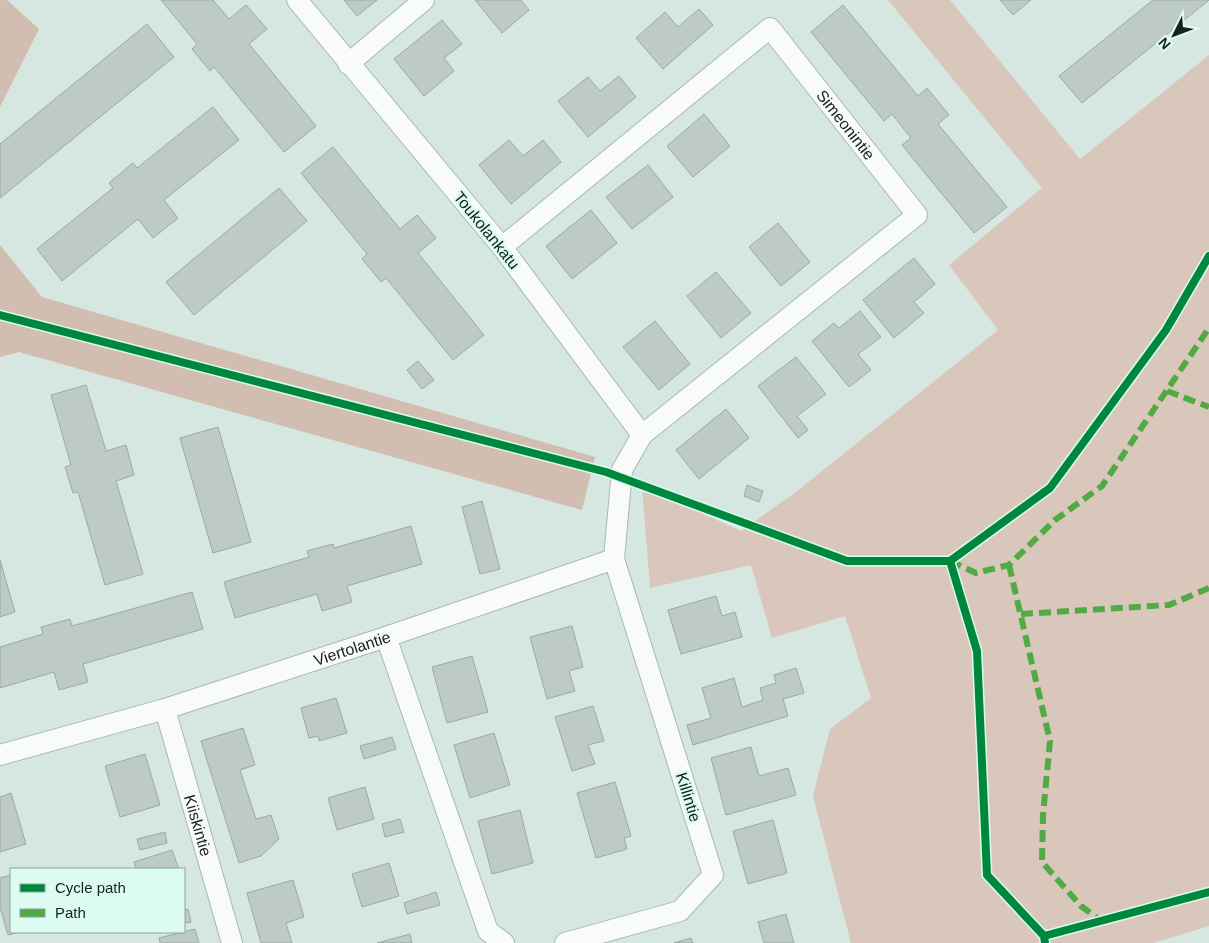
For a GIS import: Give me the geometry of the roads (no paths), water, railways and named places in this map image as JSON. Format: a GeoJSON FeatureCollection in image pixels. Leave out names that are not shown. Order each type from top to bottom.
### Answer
{"type":"FeatureCollection","features":[{"type":"Feature","properties":{"kind":"street","name":"Toukolankatu"},"geometry":{"type":"LineString","coordinates":[[296,0],[502,247],[642,435]]}},
{"type":"Feature","properties":{"kind":"street"},"geometry":{"type":"LineString","coordinates":[[348,64],[424,0]]}},
{"type":"Feature","properties":{"kind":"street","name":"Simeonintie"},"geometry":{"type":"LineString","coordinates":[[502,247],[770,28],[917,215],[642,435]]}},
{"type":"Feature","properties":{"kind":"street"},"geometry":{"type":"LineString","coordinates":[[614,559],[622,470],[642,435]]}},
{"type":"Feature","properties":{"kind":"street","name":"Viertolantie"},"geometry":{"type":"LineString","coordinates":[[0,755],[165,709],[386,637],[614,559]]}},
{"type":"Feature","properties":{"kind":"street","name":"Killintie"},"geometry":{"type":"LineString","coordinates":[[565,943],[680,911],[713,875],[614,559]]}},
{"type":"Feature","properties":{"kind":"street"},"geometry":{"type":"LineString","coordinates":[[386,637],[488,931],[504,943]]}},
{"type":"Feature","properties":{"kind":"street","name":"Kiiskintie"},"geometry":{"type":"LineString","coordinates":[[165,709],[232,943]]}}]}
